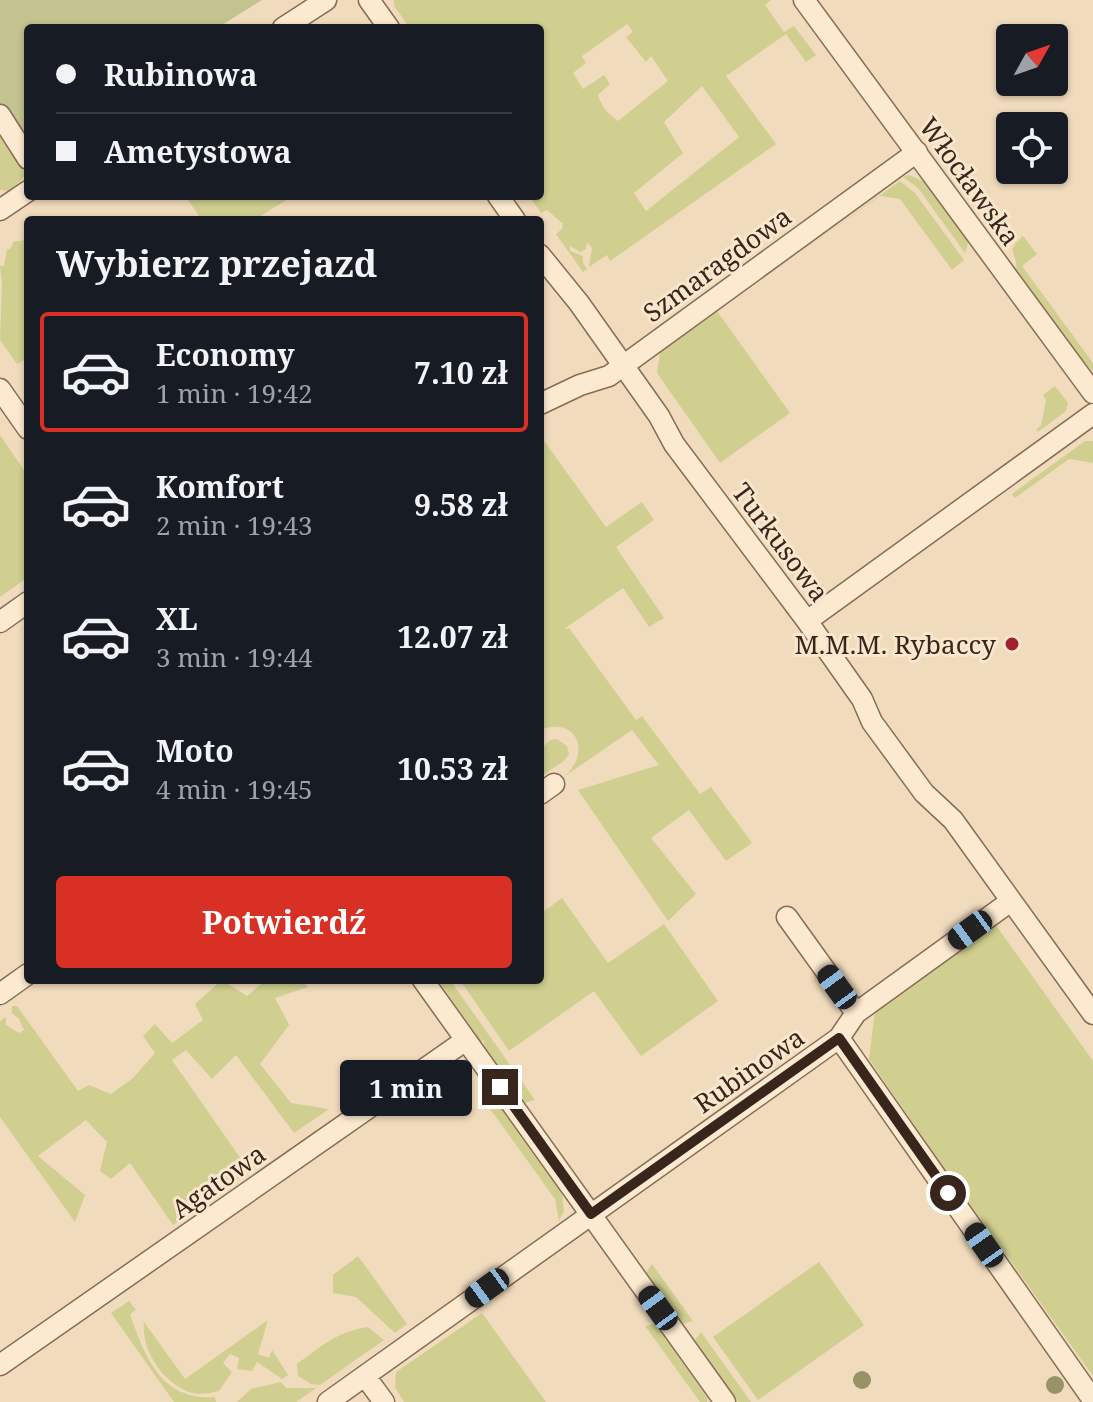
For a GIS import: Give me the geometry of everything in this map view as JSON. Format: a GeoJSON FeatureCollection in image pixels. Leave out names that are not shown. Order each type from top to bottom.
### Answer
{"type":"FeatureCollection","features":[{"type":"Feature","properties":{"kind":"street"},"geometry":{"type":"LineString","coordinates":[[289,24],[326,0]]}},
{"type":"Feature","properties":{"kind":"street"},"geometry":{"type":"LineString","coordinates":[[369,0],[386,24]]}},
{"type":"Feature","properties":{"kind":"street","name":"Włocławska"},"geometry":{"type":"LineString","coordinates":[[804,0],[1093,393]]}},
{"type":"Feature","properties":{"kind":"street"},"geometry":{"type":"LineString","coordinates":[[0,115],[24,153]]}},
{"type":"Feature","properties":{"kind":"street","name":"Szmaragdowa"},"geometry":{"type":"LineString","coordinates":[[544,402],[580,385],[609,376],[917,152]]}},
{"type":"Feature","properties":{"kind":"street"},"geometry":{"type":"LineString","coordinates":[[0,210],[24,194]]}},
{"type":"Feature","properties":{"kind":"street","name":"Turkusowa"},"geometry":{"type":"LineString","coordinates":[[544,260],[579,303],[659,416],[674,444],[807,621],[862,699],[880,734],[924,793],[953,820],[1093,1014]]}},
{"type":"Feature","properties":{"kind":"street"},"geometry":{"type":"LineString","coordinates":[[0,389],[24,423]]}},
{"type":"Feature","properties":{"kind":"street"},"geometry":{"type":"LineString","coordinates":[[807,621],[1093,414]]}},
{"type":"Feature","properties":{"kind":"street"},"geometry":{"type":"LineString","coordinates":[[0,622],[24,605]]}},
{"type":"Feature","properties":{"kind":"street"},"geometry":{"type":"LineString","coordinates":[[839,1038],[856,1013],[1011,901]]}},
{"type":"Feature","properties":{"kind":"street"},"geometry":{"type":"LineString","coordinates":[[787,917],[856,1013]]}},
{"type":"Feature","properties":{"kind":"street"},"geometry":{"type":"LineString","coordinates":[[0,994],[24,977]]}},
{"type":"Feature","properties":{"kind":"street"},"geometry":{"type":"LineString","coordinates":[[426,984],[725,1402]]}},
{"type":"Feature","properties":{"kind":"street","name":"Rubinowa"},"geometry":{"type":"LineString","coordinates":[[328,1402],[839,1038],[1093,1400]]}},
{"type":"Feature","properties":{"kind":"street","name":"Agatowa"},"geometry":{"type":"LineString","coordinates":[[0,1365],[466,1040]]}},
{"type":"Feature","properties":{"kind":"street"},"geometry":{"type":"LineString","coordinates":[[365,1376],[384,1402]]}},
{"type":"Feature","properties":{"kind":"shaded area"},"geometry":{"type":"Polygon","coordinates":[[[394,0],[771,0],[765,5],[784,32],[794,26],[816,55],[806,62],[786,34],[726,76],[776,144],[610,261],[607,255],[589,267],[592,248],[587,242],[586,249],[580,252],[570,246],[570,251],[583,256],[587,269],[583,272],[556,234],[563,224],[547,210],[541,213],[532,200],[544,200],[544,24],[407,24],[394,6],[394,0]],[[627,24],[582,56],[586,63],[573,73],[583,89],[604,75],[610,84],[598,95],[606,110],[618,121],[668,81],[651,56],[646,62],[626,37],[633,32],[627,24]],[[702,86],[664,122],[683,153],[634,193],[646,211],[739,137],[702,86]]]}},
{"type":"Feature","properties":{"kind":"shaded area"},"geometry":{"type":"Polygon","coordinates":[[[0,132],[24,172],[24,177],[10,191],[0,190],[0,132]]]}},
{"type":"Feature","properties":{"kind":"shaded area"},"geometry":{"type":"Polygon","coordinates":[[[909,175],[927,183],[969,240],[965,253],[918,188],[903,177],[909,175]]]}},
{"type":"Feature","properties":{"kind":"shaded area"},"geometry":{"type":"Polygon","coordinates":[[[900,181],[915,193],[964,260],[952,270],[900,199],[880,196],[776,269],[900,181]]]}},
{"type":"Feature","properties":{"kind":"shaded area"},"geometry":{"type":"Polygon","coordinates":[[[188,200],[286,200],[260,216],[199,216],[188,200]]]}},
{"type":"Feature","properties":{"kind":"shaded area"},"geometry":{"type":"Polygon","coordinates":[[[1023,236],[1037,254],[1022,266],[1093,363],[1093,371],[1082,361],[1016,271],[1013,250],[1023,236]]]}},
{"type":"Feature","properties":{"kind":"shaded area"},"geometry":{"type":"Polygon","coordinates":[[[24,239],[24,360],[17,364],[0,340],[0,266],[4,266],[7,249],[14,241],[24,239]]]}},
{"type":"Feature","properties":{"kind":"shaded area"},"geometry":{"type":"Polygon","coordinates":[[[717,311],[790,413],[720,463],[657,373],[660,352],[717,311]]]}},
{"type":"Feature","properties":{"kind":"shaded area"},"geometry":{"type":"Polygon","coordinates":[[[1055,386],[1068,403],[1066,411],[1038,432],[1036,429],[1041,426],[1046,400],[1043,395],[1055,386]]]}},
{"type":"Feature","properties":{"kind":"shaded area"},"geometry":{"type":"Polygon","coordinates":[[[0,435],[24,470],[24,580],[0,597],[0,435]]]}},
{"type":"Feature","properties":{"kind":"shaded area"},"geometry":{"type":"Polygon","coordinates":[[[544,441],[606,527],[642,502],[654,520],[616,547],[664,618],[649,627],[623,588],[564,629],[569,628],[636,720],[642,716],[700,794],[711,787],[752,843],[726,861],[689,810],[651,838],[696,894],[668,921],[578,790],[659,765],[632,730],[565,776],[578,756],[576,738],[563,728],[544,729],[544,441]]]}},
{"type":"Feature","properties":{"kind":"shaded area"},"geometry":{"type":"Polygon","coordinates":[[[1085,441],[1093,441],[1093,463],[1069,459],[1015,498],[1012,494],[1085,441]]]}},
{"type":"Feature","properties":{"kind":"shaded area"},"geometry":{"type":"Polygon","coordinates":[[[557,739],[567,746],[569,754],[544,774],[544,746],[557,739]]]}},
{"type":"Feature","properties":{"kind":"shaded area"},"geometry":{"type":"Polygon","coordinates":[[[562,898],[608,963],[664,924],[718,1001],[641,1056],[594,991],[509,1051],[463,984],[544,984],[544,911],[562,898]]]}},
{"type":"Feature","properties":{"kind":"shaded area"},"geometry":{"type":"Polygon","coordinates":[[[995,924],[1093,1061],[1093,1376],[869,1059],[875,1011],[995,924]]]}},
{"type":"Feature","properties":{"kind":"shaded area"},"geometry":{"type":"Polygon","coordinates":[[[218,984],[228,984],[247,996],[261,984],[305,984],[308,987],[275,998],[289,1025],[260,1064],[291,1103],[329,1109],[294,1133],[236,1055],[212,1079],[186,1050],[172,1060],[241,1159],[266,1159],[173,1225],[130,1163],[111,1179],[100,1171],[107,1142],[86,1120],[38,1156],[85,1195],[75,1222],[0,1117],[0,1021],[6,1017],[6,1025],[19,1033],[24,1030],[12,1013],[12,1006],[17,1006],[78,1091],[89,1085],[111,1094],[133,1078],[155,1053],[143,1036],[155,1024],[172,1043],[203,1020],[195,1004],[218,984]]]}},
{"type":"Feature","properties":{"kind":"shaded area"},"geometry":{"type":"Polygon","coordinates":[[[441,984],[453,984],[535,1100],[525,1103],[484,1045],[484,1040],[481,1042],[441,984]]]}},
{"type":"Feature","properties":{"kind":"shaded area"},"geometry":{"type":"Polygon","coordinates":[[[489,1092],[562,1194],[564,1211],[559,1221],[555,1199],[480,1095],[489,1092]]]}},
{"type":"Feature","properties":{"kind":"shaded area"},"geometry":{"type":"Polygon","coordinates":[[[358,1256],[407,1324],[395,1333],[356,1297],[333,1293],[333,1275],[358,1256]]]}},
{"type":"Feature","properties":{"kind":"shaded area"},"geometry":{"type":"Polygon","coordinates":[[[819,1262],[864,1325],[758,1400],[713,1337],[819,1262]]]}},
{"type":"Feature","properties":{"kind":"shaded area"},"geometry":{"type":"Polygon","coordinates":[[[652,1264],[693,1321],[683,1324],[646,1273],[652,1264]]]}},
{"type":"Feature","properties":{"kind":"shaded area"},"geometry":{"type":"Polygon","coordinates":[[[129,1301],[136,1310],[130,1314],[142,1346],[158,1373],[181,1392],[215,1397],[216,1402],[174,1402],[111,1313],[129,1301]]]}},
{"type":"Feature","properties":{"kind":"shaded area"},"geometry":{"type":"Polygon","coordinates":[[[482,1313],[546,1402],[404,1402],[395,1387],[396,1372],[482,1313]]]}},
{"type":"Feature","properties":{"kind":"shaded area"},"geometry":{"type":"Polygon","coordinates":[[[268,1320],[258,1354],[269,1358],[272,1350],[288,1375],[282,1379],[257,1362],[252,1371],[237,1369],[239,1358],[230,1354],[223,1363],[232,1372],[219,1391],[206,1394],[182,1389],[164,1375],[151,1355],[144,1333],[144,1322],[185,1379],[268,1320]]]}},
{"type":"Feature","properties":{"kind":"shaded area"},"geometry":{"type":"Polygon","coordinates":[[[655,1324],[708,1399],[707,1402],[700,1402],[645,1326],[655,1324]]]}},
{"type":"Feature","properties":{"kind":"shaded area"},"geometry":{"type":"Polygon","coordinates":[[[368,1327],[384,1340],[320,1385],[311,1384],[298,1376],[297,1364],[322,1345],[347,1332],[368,1327]]]}},
{"type":"Feature","properties":{"kind":"shaded area"},"geometry":{"type":"Polygon","coordinates":[[[701,1332],[751,1402],[738,1402],[695,1340],[701,1332]]]}},
{"type":"Feature","properties":{"kind":"shaded area"},"geometry":{"type":"Polygon","coordinates":[[[281,1382],[286,1388],[316,1388],[296,1402],[237,1402],[251,1389],[281,1382]]]}},
{"type":"Feature","properties":{"kind":"green space"},"geometry":{"type":"Polygon","coordinates":[[[0,0],[262,0],[223,24],[24,24],[24,136],[12,125],[0,105],[0,0]]]}},
{"type":"Feature","properties":{"kind":"place","name":"M.M.M. Rybaccy"},"geometry":{"type":"Point","coordinates":[1012,644]}},
{"type":"Feature","properties":{"kind":"route"},"geometry":{"type":"LineString","coordinates":[[500,1087],[591,1214],[839,1038],[948,1193]]}}]}
